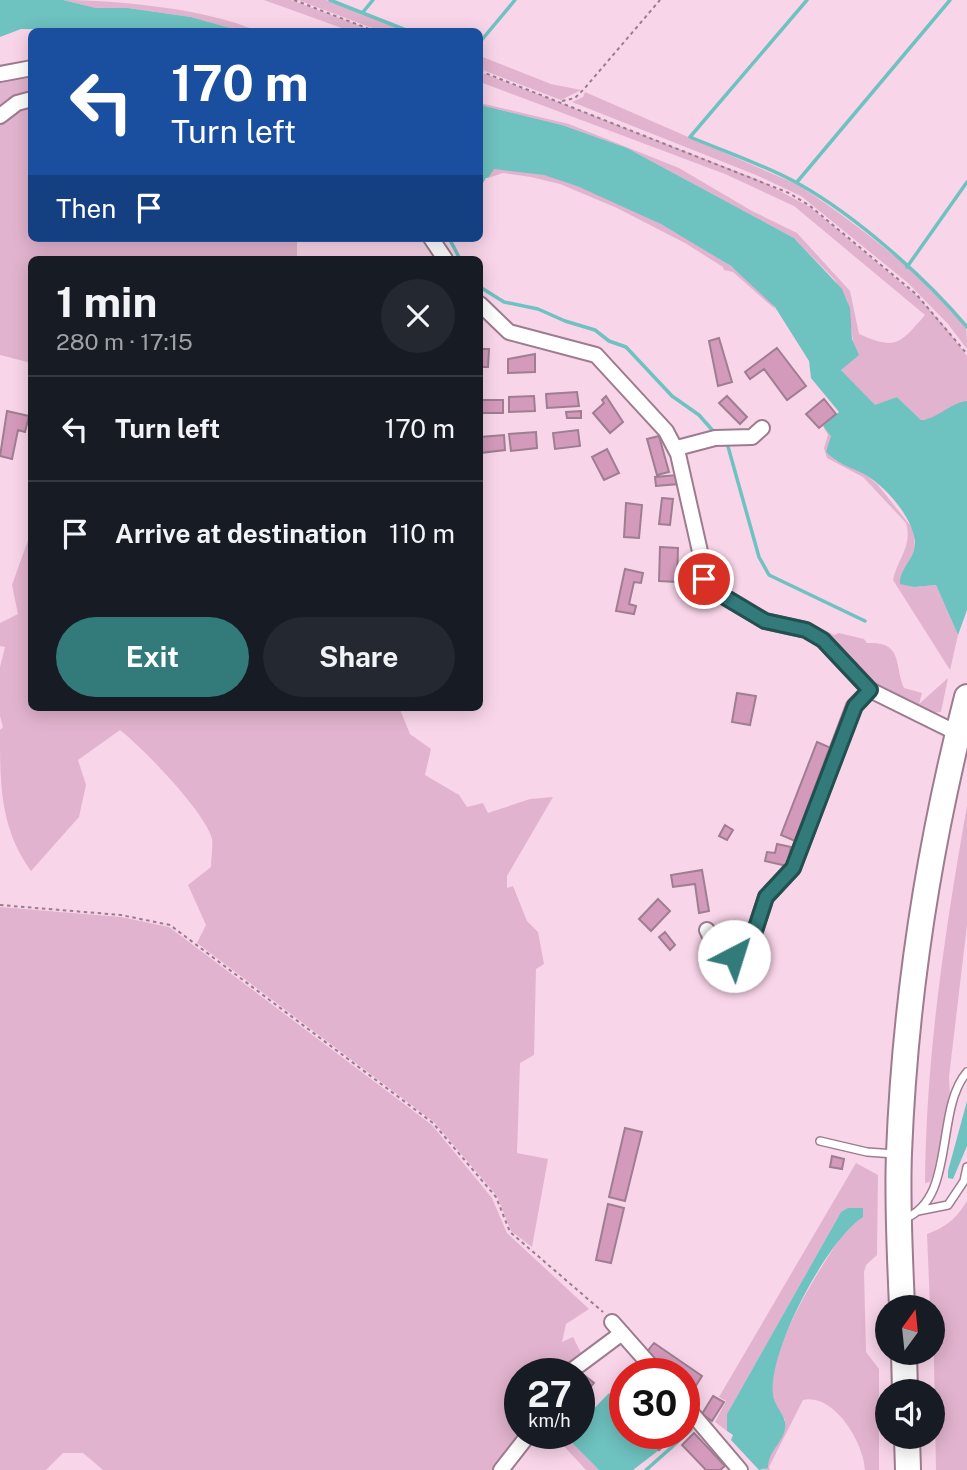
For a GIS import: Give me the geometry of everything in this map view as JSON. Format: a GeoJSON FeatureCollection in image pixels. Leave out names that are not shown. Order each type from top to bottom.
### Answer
{"type":"FeatureCollection","features":[{"type":"Feature","properties":{"kind":"highway"},"geometry":{"type":"LineString","coordinates":[[903,1295],[908,1216],[899,1154],[911,990],[936,839],[963,715]]}},
{"type":"Feature","properties":{"kind":"highway"},"geometry":{"type":"LineString","coordinates":[[907,1449],[908,1470]]}},
{"type":"Feature","properties":{"kind":"street"},"geometry":{"type":"LineString","coordinates":[[0,74],[28,69]]}},
{"type":"Feature","properties":{"kind":"street"},"geometry":{"type":"LineString","coordinates":[[0,116],[17,103],[28,100]]}},
{"type":"Feature","properties":{"kind":"street"},"geometry":{"type":"LineString","coordinates":[[483,307],[509,332],[596,355],[666,431],[677,448],[708,587],[765,621],[806,630],[823,640],[870,690],[963,715]]}},
{"type":"Feature","properties":{"kind":"street"},"geometry":{"type":"LineString","coordinates":[[677,448],[715,438],[752,437],[762,428]]}},
{"type":"Feature","properties":{"kind":"street"},"geometry":{"type":"LineString","coordinates":[[707,930],[711,942],[725,954],[734,956],[743,951],[752,940],[766,897],[793,868],[855,706],[870,690]]}},
{"type":"Feature","properties":{"kind":"street"},"geometry":{"type":"LineString","coordinates":[[612,1322],[643,1358]]}},
{"type":"Feature","properties":{"kind":"street"},"geometry":{"type":"LineString","coordinates":[[590,1358],[622,1334]]}},
{"type":"Feature","properties":{"kind":"street"},"geometry":{"type":"LineString","coordinates":[[700,1423],[740,1470]]}},
{"type":"Feature","properties":{"kind":"street"},"geometry":{"type":"LineString","coordinates":[[501,1470],[517,1449]]}},
{"type":"Feature","properties":{"kind":"lane"},"geometry":{"type":"LineString","coordinates":[[908,1216],[938,1181],[955,1095],[967,1072]]}},
{"type":"Feature","properties":{"kind":"lane"},"geometry":{"type":"LineString","coordinates":[[820,1140],[867,1152],[899,1154]]}},
{"type":"Feature","properties":{"kind":"lane"},"geometry":{"type":"LineString","coordinates":[[908,1216],[948,1205],[964,1181],[967,1167]]}},
{"type":"Feature","properties":{"kind":"path"},"geometry":{"type":"LineString","coordinates":[[294,0],[367,28]]}},
{"type":"Feature","properties":{"kind":"path"},"geometry":{"type":"LineString","coordinates":[[561,102],[575,97],[584,89],[660,0]]}},
{"type":"Feature","properties":{"kind":"path"},"geometry":{"type":"LineString","coordinates":[[483,72],[760,179],[810,206],[916,295],[967,354]]}},
{"type":"Feature","properties":{"kind":"path"},"geometry":{"type":"LineString","coordinates":[[0,905],[121,915],[154,920],[178,930],[433,1123],[496,1197],[510,1232],[612,1322]]}},
{"type":"Feature","properties":{"kind":"shaded area"},"geometry":{"type":"Polygon","coordinates":[[[0,0],[63,0],[96,8],[128,8],[191,17],[230,28],[28,28],[0,37],[0,0]]]}},
{"type":"Feature","properties":{"kind":"shaded area"},"geometry":{"type":"Polygon","coordinates":[[[63,0],[162,7],[214,17],[250,28],[230,28],[191,17],[128,8],[96,8],[63,0]]]}},
{"type":"Feature","properties":{"kind":"shaded area"},"geometry":{"type":"Polygon","coordinates":[[[264,0],[291,0],[366,28],[342,28],[264,0]]]}},
{"type":"Feature","properties":{"kind":"shaded area"},"geometry":{"type":"Polygon","coordinates":[[[298,0],[326,0],[399,28],[372,28],[298,0]]]}},
{"type":"Feature","properties":{"kind":"shaded area"},"geometry":{"type":"Polygon","coordinates":[[[483,57],[551,84],[581,90],[561,100],[483,70],[483,57]]]}},
{"type":"Feature","properties":{"kind":"shaded area"},"geometry":{"type":"Polygon","coordinates":[[[28,71],[28,99],[0,113],[0,76],[28,71]]]}},
{"type":"Feature","properties":{"kind":"shaded area"},"geometry":{"type":"Polygon","coordinates":[[[483,73],[759,180],[810,207],[916,295],[945,327],[967,356],[967,401],[930,419],[921,420],[897,397],[875,406],[841,370],[854,347],[847,300],[834,279],[794,238],[627,148],[562,125],[483,104],[569,124],[679,168],[752,211],[797,233],[850,291],[859,334],[881,342],[896,342],[909,333],[925,315],[794,206],[725,174],[483,83],[483,73]]]}},
{"type":"Feature","properties":{"kind":"shaded area"},"geometry":{"type":"Polygon","coordinates":[[[585,92],[796,184],[813,195],[888,251],[937,294],[966,328],[967,349],[948,324],[908,283],[801,196],[756,175],[572,102],[583,97],[585,92]]]}},
{"type":"Feature","properties":{"kind":"shaded area"},"geometry":{"type":"Polygon","coordinates":[[[28,104],[28,242],[297,242],[297,256],[28,256],[28,362],[0,355],[0,123],[8,113],[28,104]]]}},
{"type":"Feature","properties":{"kind":"shaded area"},"geometry":{"type":"Polygon","coordinates":[[[483,106],[562,125],[627,148],[794,238],[842,289],[850,308],[852,339],[859,355],[841,370],[875,405],[897,397],[921,420],[967,401],[967,610],[958,635],[936,585],[914,587],[900,584],[915,543],[910,524],[897,504],[872,479],[826,452],[831,436],[823,426],[839,412],[811,378],[809,361],[775,307],[731,266],[661,224],[577,186],[544,175],[494,169],[488,178],[483,177],[483,106]]]}},
{"type":"Feature","properties":{"kind":"shaded area"},"geometry":{"type":"Polygon","coordinates":[[[493,169],[526,171],[557,178],[642,214],[677,232],[739,272],[762,292],[776,310],[733,272],[724,270],[685,243],[617,208],[560,184],[531,177],[503,173],[488,178],[493,169]]]}},
{"type":"Feature","properties":{"kind":"shaded area"},"geometry":{"type":"Polygon","coordinates":[[[823,426],[832,436],[835,460],[865,474],[878,485],[913,529],[915,548],[900,583],[914,587],[936,585],[958,635],[950,670],[893,580],[906,546],[906,523],[863,477],[827,458],[824,448],[828,435],[823,426]]]}},
{"type":"Feature","properties":{"kind":"shaded area"},"geometry":{"type":"Polygon","coordinates":[[[28,540],[28,711],[401,711],[410,734],[431,749],[425,775],[459,795],[467,807],[483,803],[488,813],[530,799],[553,797],[507,876],[507,888],[513,886],[527,921],[538,932],[544,964],[536,969],[534,1055],[520,1063],[517,1153],[548,1159],[532,1247],[511,1231],[497,1196],[434,1122],[197,943],[206,925],[188,885],[211,867],[212,839],[186,798],[158,766],[120,730],[78,760],[86,785],[79,817],[31,871],[13,839],[4,805],[0,769],[0,730],[3,727],[0,716],[0,667],[5,647],[0,646],[0,623],[18,614],[12,585],[28,540]]]}},
{"type":"Feature","properties":{"kind":"shaded area"},"geometry":{"type":"Polygon","coordinates":[[[815,625],[834,635],[839,633],[864,639],[867,643],[887,646],[896,656],[904,688],[922,693],[919,704],[948,678],[941,712],[931,713],[873,686],[838,646],[807,627],[815,625]]]}},
{"type":"Feature","properties":{"kind":"shaded area"},"geometry":{"type":"Polygon","coordinates":[[[967,806],[967,925],[949,1077],[950,1098],[933,1175],[930,1182],[925,1183],[929,1088],[938,993],[967,806]]]}},
{"type":"Feature","properties":{"kind":"shaded area"},"geometry":{"type":"Polygon","coordinates":[[[0,907],[121,917],[169,927],[432,1125],[492,1198],[507,1233],[589,1309],[566,1324],[562,1342],[573,1337],[581,1353],[574,1358],[504,1358],[504,1449],[509,1449],[493,1470],[103,1470],[83,1453],[63,1453],[46,1470],[0,1470],[0,907]]]}},
{"type":"Feature","properties":{"kind":"shaded area"},"geometry":{"type":"Polygon","coordinates":[[[967,1101],[967,1146],[953,1179],[948,1178],[948,1171],[967,1101]]]}},
{"type":"Feature","properties":{"kind":"shaded area"},"geometry":{"type":"Polygon","coordinates":[[[856,1163],[878,1175],[877,1255],[866,1265],[864,1272],[866,1352],[879,1369],[879,1379],[875,1379],[875,1449],[879,1449],[879,1470],[865,1470],[853,1434],[836,1412],[815,1400],[803,1400],[769,1467],[770,1470],[763,1470],[768,1467],[768,1458],[785,1420],[773,1395],[773,1376],[779,1355],[798,1308],[848,1227],[841,1212],[727,1414],[727,1431],[715,1422],[726,1401],[719,1397],[856,1163]]]}},
{"type":"Feature","properties":{"kind":"shaded area"},"geometry":{"type":"Polygon","coordinates":[[[967,1201],[967,1470],[936,1470],[936,1449],[945,1449],[945,1379],[934,1379],[934,1365],[945,1365],[945,1295],[930,1295],[927,1234],[950,1222],[967,1201]]]}},
{"type":"Feature","properties":{"kind":"shaded area"},"geometry":{"type":"Polygon","coordinates":[[[848,1208],[863,1208],[863,1217],[833,1248],[817,1272],[780,1351],[773,1394],[785,1420],[785,1429],[770,1457],[768,1468],[759,1470],[731,1440],[733,1435],[727,1431],[727,1414],[841,1212],[848,1208]]]}},
{"type":"Feature","properties":{"kind":"shaded area"},"geometry":{"type":"Polygon","coordinates":[[[609,1393],[609,1449],[659,1450],[633,1470],[599,1470],[578,1449],[595,1449],[595,1407],[609,1393]]]}},
{"type":"Feature","properties":{"kind":"shaded area"},"geometry":{"type":"Polygon","coordinates":[[[567,1449],[578,1449],[599,1470],[586,1470],[567,1449]]]}},
{"type":"Feature","properties":{"kind":"building"},"geometry":{"type":"Polygon","coordinates":[[[719,338],[732,382],[718,386],[709,341],[719,338]]]}},
{"type":"Feature","properties":{"kind":"building"},"geometry":{"type":"Polygon","coordinates":[[[777,348],[806,386],[787,400],[764,369],[750,379],[745,372],[777,348]]]}},
{"type":"Feature","properties":{"kind":"building"},"geometry":{"type":"Polygon","coordinates":[[[483,349],[489,349],[488,367],[483,367],[483,349]]]}},
{"type":"Feature","properties":{"kind":"building"},"geometry":{"type":"Polygon","coordinates":[[[535,354],[535,372],[508,373],[508,359],[535,354]]]}},
{"type":"Feature","properties":{"kind":"building"},"geometry":{"type":"Polygon","coordinates":[[[577,392],[579,406],[547,408],[546,394],[577,392]]]}},
{"type":"Feature","properties":{"kind":"building"},"geometry":{"type":"Polygon","coordinates":[[[534,396],[535,411],[509,412],[509,397],[534,396]]]}},
{"type":"Feature","properties":{"kind":"building"},"geometry":{"type":"Polygon","coordinates":[[[606,396],[623,422],[610,433],[593,413],[604,403],[602,400],[606,396]]]}},
{"type":"Feature","properties":{"kind":"building"},"geometry":{"type":"Polygon","coordinates":[[[727,396],[747,417],[740,424],[719,403],[727,396]]]}},
{"type":"Feature","properties":{"kind":"building"},"geometry":{"type":"Polygon","coordinates":[[[824,399],[836,414],[819,428],[806,414],[824,399]]]}},
{"type":"Feature","properties":{"kind":"building"},"geometry":{"type":"Polygon","coordinates":[[[483,400],[503,400],[503,413],[483,413],[483,400]]]}},
{"type":"Feature","properties":{"kind":"building"},"geometry":{"type":"Polygon","coordinates":[[[7,411],[28,416],[25,432],[18,430],[12,459],[0,456],[7,411]]]}},
{"type":"Feature","properties":{"kind":"building"},"geometry":{"type":"Polygon","coordinates":[[[581,411],[581,418],[567,418],[566,412],[581,411]]]}},
{"type":"Feature","properties":{"kind":"building"},"geometry":{"type":"Polygon","coordinates":[[[578,430],[580,446],[555,449],[553,433],[578,430]]]}},
{"type":"Feature","properties":{"kind":"building"},"geometry":{"type":"Polygon","coordinates":[[[536,432],[537,448],[511,451],[509,434],[536,432]]]}},
{"type":"Feature","properties":{"kind":"building"},"geometry":{"type":"Polygon","coordinates":[[[504,435],[505,450],[483,453],[483,437],[504,435]]]}},
{"type":"Feature","properties":{"kind":"building"},"geometry":{"type":"Polygon","coordinates":[[[659,436],[669,472],[657,475],[647,439],[659,436]]]}},
{"type":"Feature","properties":{"kind":"building"},"geometry":{"type":"Polygon","coordinates":[[[607,449],[619,473],[604,480],[592,457],[607,449]]]}},
{"type":"Feature","properties":{"kind":"building"},"geometry":{"type":"Polygon","coordinates":[[[678,475],[679,484],[656,486],[655,477],[678,475]]]}},
{"type":"Feature","properties":{"kind":"building"},"geometry":{"type":"Polygon","coordinates":[[[662,498],[673,499],[670,525],[659,524],[662,498]]]}},
{"type":"Feature","properties":{"kind":"building"},"geometry":{"type":"Polygon","coordinates":[[[626,503],[642,505],[639,538],[624,537],[626,503]]]}},
{"type":"Feature","properties":{"kind":"building"},"geometry":{"type":"Polygon","coordinates":[[[660,547],[678,548],[677,582],[659,581],[660,547]]]}},
{"type":"Feature","properties":{"kind":"building"},"geometry":{"type":"Polygon","coordinates":[[[625,569],[643,573],[641,583],[634,582],[629,604],[636,606],[634,614],[616,611],[625,569]]]}},
{"type":"Feature","properties":{"kind":"building"},"geometry":{"type":"Polygon","coordinates":[[[737,693],[756,696],[750,725],[732,722],[737,693]]]}},
{"type":"Feature","properties":{"kind":"building"},"geometry":{"type":"Polygon","coordinates":[[[817,742],[831,748],[795,841],[781,835],[817,742]]]}},
{"type":"Feature","properties":{"kind":"building"},"geometry":{"type":"Polygon","coordinates":[[[725,825],[733,830],[727,840],[719,836],[725,825]]]}},
{"type":"Feature","properties":{"kind":"building"},"geometry":{"type":"Polygon","coordinates":[[[777,844],[791,847],[787,866],[765,861],[767,852],[775,853],[777,844]]]}},
{"type":"Feature","properties":{"kind":"building"},"geometry":{"type":"Polygon","coordinates":[[[702,870],[709,911],[699,913],[695,884],[673,887],[671,875],[702,870]]]}},
{"type":"Feature","properties":{"kind":"building"},"geometry":{"type":"Polygon","coordinates":[[[658,899],[670,911],[651,931],[639,919],[658,899]]]}},
{"type":"Feature","properties":{"kind":"building"},"geometry":{"type":"Polygon","coordinates":[[[665,932],[675,945],[670,950],[659,937],[665,932]]]}},
{"type":"Feature","properties":{"kind":"building"},"geometry":{"type":"Polygon","coordinates":[[[625,1128],[642,1132],[625,1201],[609,1197],[625,1128]]]}},
{"type":"Feature","properties":{"kind":"building"},"geometry":{"type":"Polygon","coordinates":[[[832,1156],[844,1159],[842,1169],[830,1167],[832,1156]]]}},
{"type":"Feature","properties":{"kind":"building"},"geometry":{"type":"Polygon","coordinates":[[[608,1204],[624,1208],[611,1263],[596,1260],[608,1204]]]}},
{"type":"Feature","properties":{"kind":"building"},"geometry":{"type":"Polygon","coordinates":[[[654,1343],[676,1358],[653,1358],[646,1353],[654,1343]]]}},
{"type":"Feature","properties":{"kind":"building"},"geometry":{"type":"Polygon","coordinates":[[[713,1396],[724,1402],[712,1421],[702,1414],[713,1396]]]}},
{"type":"Feature","properties":{"kind":"building"},"geometry":{"type":"Polygon","coordinates":[[[700,1439],[725,1466],[720,1470],[706,1470],[686,1449],[700,1449],[700,1439]]]}},
{"type":"Feature","properties":{"kind":"waterway"},"geometry":{"type":"LineString","coordinates":[[330,0],[401,28]]}},
{"type":"Feature","properties":{"kind":"waterway"},"geometry":{"type":"LineString","coordinates":[[363,12],[373,0]]}},
{"type":"Feature","properties":{"kind":"waterway"},"geometry":{"type":"LineString","coordinates":[[483,38],[515,0]]}},
{"type":"Feature","properties":{"kind":"waterway"},"geometry":{"type":"LineString","coordinates":[[807,0],[690,137],[773,171],[821,197],[889,249],[931,288],[967,327]]}},
{"type":"Feature","properties":{"kind":"waterway"},"geometry":{"type":"LineString","coordinates":[[797,182],[950,0]]}},
{"type":"Feature","properties":{"kind":"waterway"},"geometry":{"type":"LineString","coordinates":[[907,267],[967,182]]}},
{"type":"Feature","properties":{"kind":"waterway"},"geometry":{"type":"LineString","coordinates":[[451,242],[458,256]]}},
{"type":"Feature","properties":{"kind":"waterway"},"geometry":{"type":"LineString","coordinates":[[483,289],[504,302],[538,309],[595,330],[609,341],[626,347],[672,396],[699,415],[714,432]]}},
{"type":"Feature","properties":{"kind":"waterway"},"geometry":{"type":"LineString","coordinates":[[727,443],[759,557],[769,575],[865,621]]}},
{"type":"Feature","properties":{"kind":"waterway"},"geometry":{"type":"LineString","coordinates":[[646,1470],[670,1449]]}},
{"type":"Feature","properties":{"kind":"route"},"geometry":{"type":"LineString","coordinates":[[704,579],[708,587],[765,621],[806,630],[823,640],[870,690],[855,706],[793,868],[784,881],[766,897],[752,940],[743,951],[734,956]]}}]}
